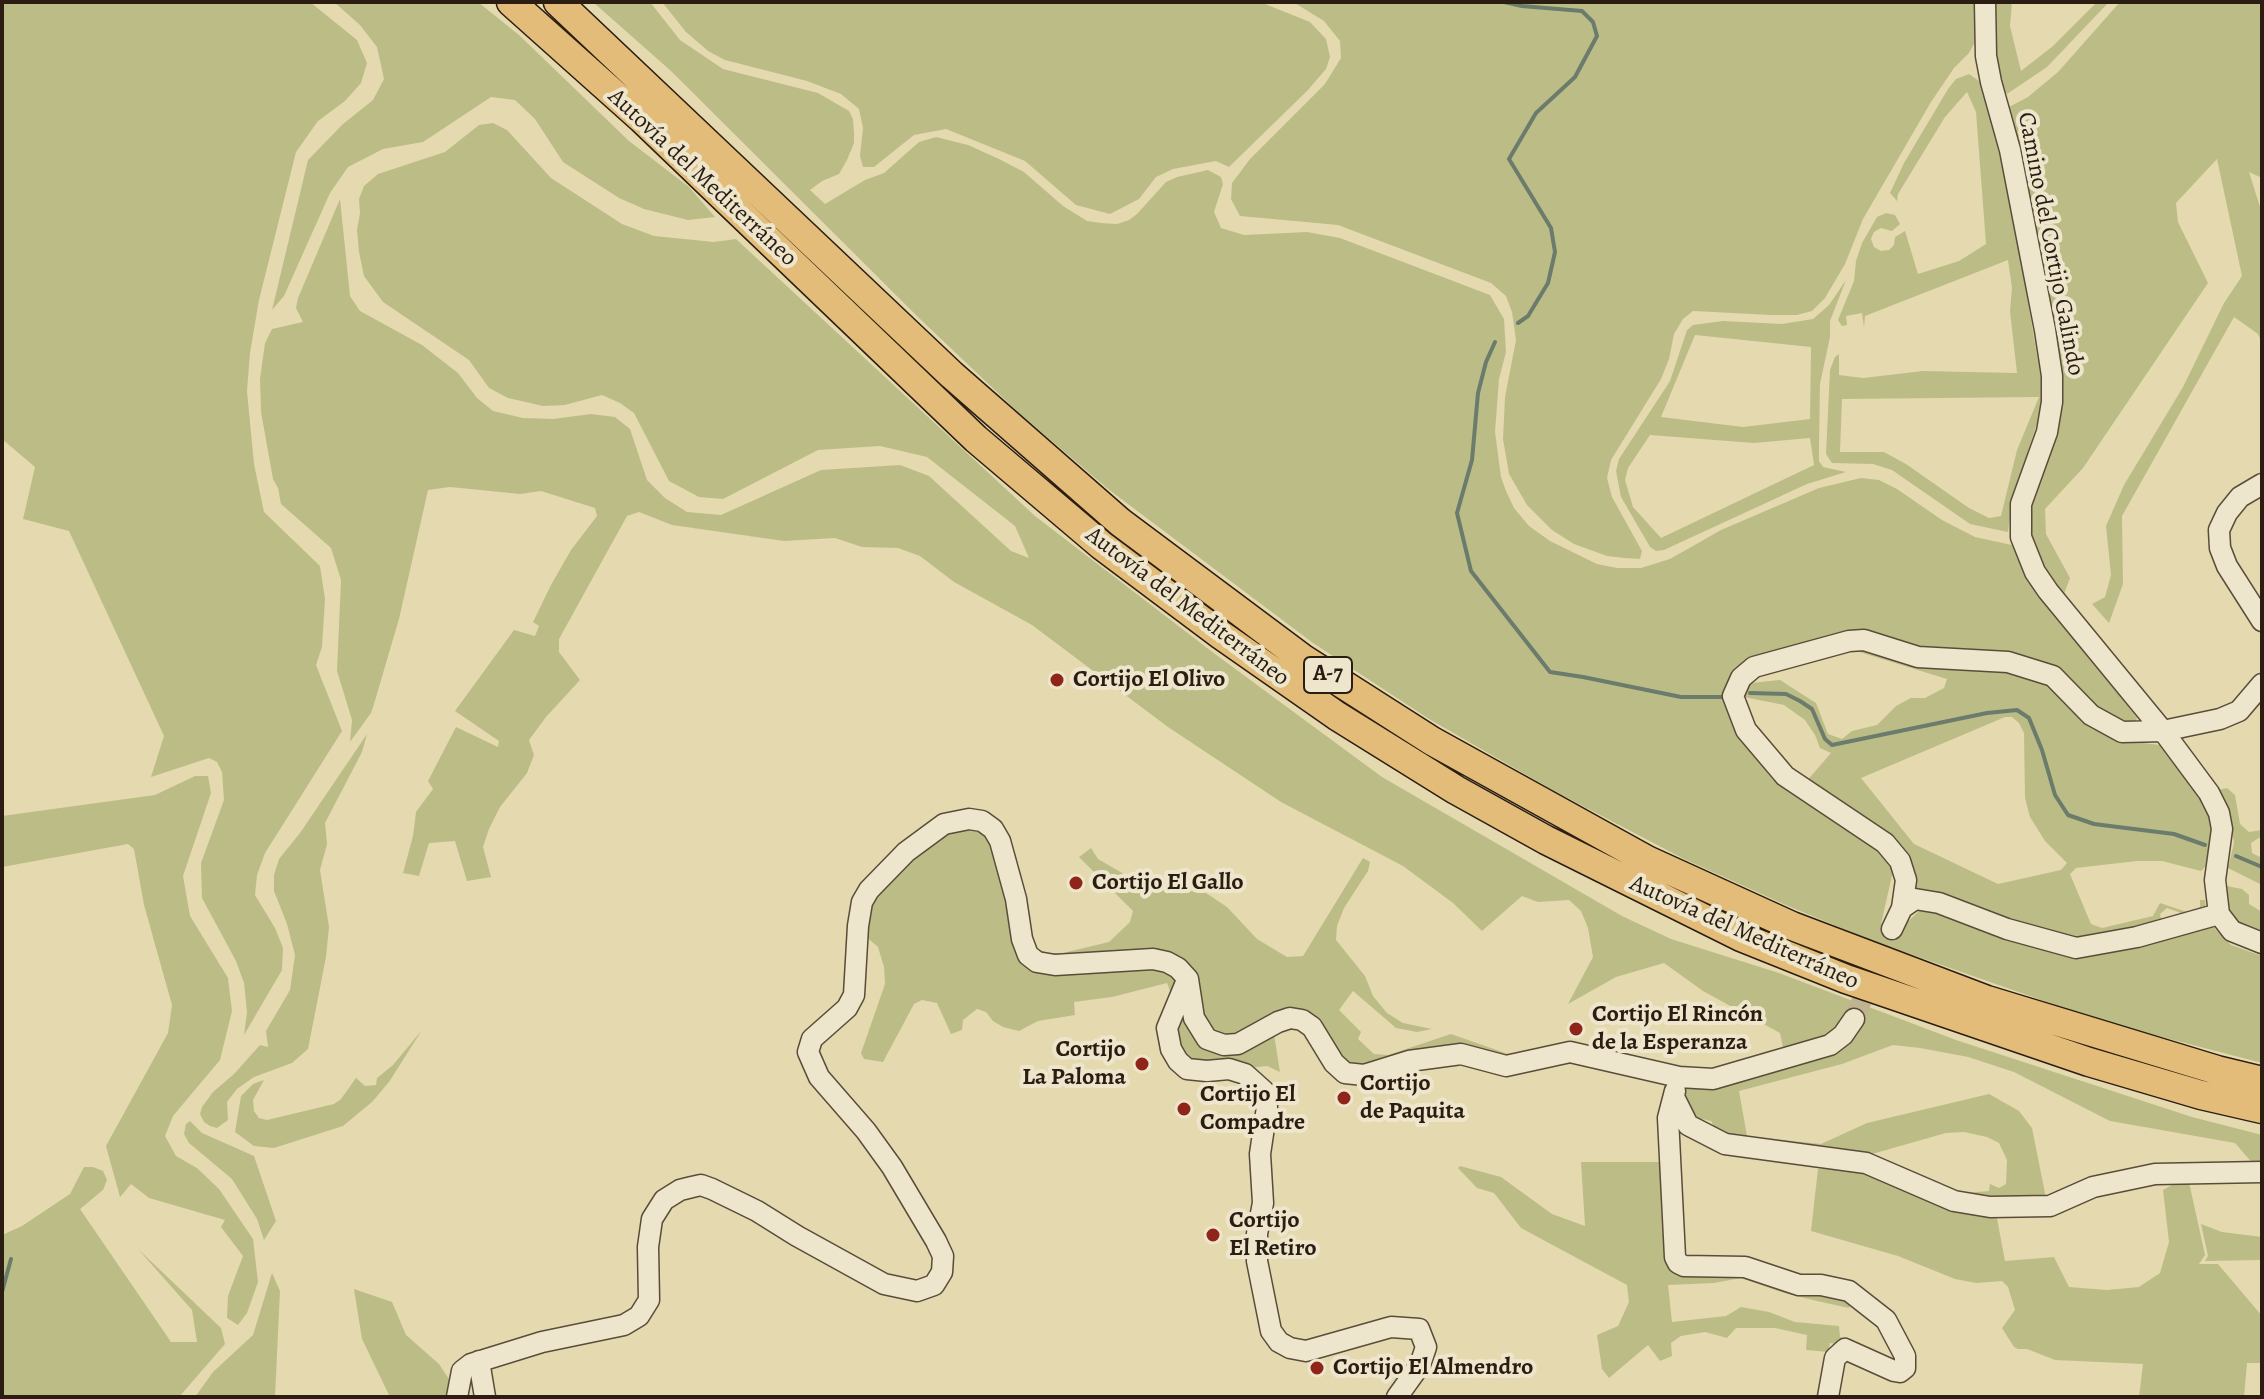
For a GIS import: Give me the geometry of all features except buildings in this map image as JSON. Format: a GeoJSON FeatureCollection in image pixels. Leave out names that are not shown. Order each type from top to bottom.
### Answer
{"type":"FeatureCollection","features":[{"type":"Feature","properties":{"kind":"highway","name":"Autovía del Mediterráneo"},"geometry":{"type":"LineString","coordinates":[[511,2],[642,119],[976,439],[1101,545],[1221,635],[1337,716],[1456,790],[1546,840],[1741,937],[1846,979],[2089,1062],[2201,1095],[2262,1109]]}},
{"type":"Feature","properties":{"kind":"highway","name":"Autovía del Mediterráneo"},"geometry":{"type":"LineString","coordinates":[[558,2],[952,375],[1120,522],[1302,658],[1432,741],[1647,860],[1792,926],[1987,1000],[2262,1081]]}},
{"type":"Feature","properties":{"kind":"highway"},"geometry":{"type":"LineString","coordinates":[[2201,1095],[2262,1119]]}},
{"type":"Feature","properties":{"kind":"street","name":"Camino del Cortijo Galindo"},"geometry":{"type":"LineString","coordinates":[[1985,2],[1986,56],[2010,150],[2052,376],[2047,432],[2021,504],[2021,537],[2035,572],[2048,591],[2163,731],[2209,793],[2219,813],[2223,840],[2215,880],[2219,914]]}},
{"type":"Feature","properties":{"kind":"street"},"geometry":{"type":"LineString","coordinates":[[2262,484],[2240,497],[2219,530],[2220,548],[2227,566],[2262,621]]}},
{"type":"Feature","properties":{"kind":"street"},"geometry":{"type":"LineString","coordinates":[[1892,929],[1902,908],[1906,880],[1900,861],[1885,843],[1841,811],[1799,788],[1746,730],[1733,696],[1741,678],[1754,667],[1849,641],[1864,640],[1918,657],[2008,662],[2053,676],[2091,715],[2122,732],[2163,731],[2220,719],[2239,711],[2262,684]]}},
{"type":"Feature","properties":{"kind":"street"},"geometry":{"type":"LineString","coordinates":[[457,1397],[462,1371],[479,1361],[542,1342],[624,1325],[639,1316],[649,1300],[648,1247],[652,1219],[664,1200],[680,1190],[701,1185],[757,1211],[884,1284],[917,1291],[934,1285],[942,1272],[943,1256],[936,1241],[866,1131],[819,1077],[808,1052],[812,1039],[847,1008],[854,995],[858,926],[862,902],[869,890],[906,852],[944,824],[969,819],[982,821],[993,829],[1000,841],[1016,899],[1022,939],[1028,955],[1037,962],[1055,965],[1153,959],[1178,968],[1188,979],[1194,1018],[1207,1039],[1224,1045],[1238,1044],[1278,1022],[1290,1018],[1302,1020],[1312,1027],[1334,1063],[1345,1073],[1364,1075],[1409,1061],[1461,1054],[1506,1066],[1570,1052],[1676,1087],[1830,1045],[1843,1035],[1854,1019]]}},
{"type":"Feature","properties":{"kind":"street"},"geometry":{"type":"LineString","coordinates":[[1902,908],[1915,899],[1939,903],[2007,929],[2076,948],[2137,937],[2219,914],[2232,931],[2262,943]]}},
{"type":"Feature","properties":{"kind":"street"},"geometry":{"type":"LineString","coordinates":[[1188,979],[1167,1028],[1171,1049],[1178,1061],[1187,1069],[1229,1069],[1245,1074],[1264,1091],[1267,1107],[1260,1154],[1263,1203],[1257,1234],[1257,1261],[1271,1331],[1279,1342],[1306,1351],[1391,1327],[1419,1329],[1426,1347],[1420,1365],[1397,1397]]}},
{"type":"Feature","properties":{"kind":"street"},"geometry":{"type":"LineString","coordinates":[[1676,1087],[1688,1125],[1725,1144],[1866,1163],[1954,1201],[1990,1207],[2050,1206],[2093,1187],[2155,1174],[2262,1172]]}},
{"type":"Feature","properties":{"kind":"street"},"geometry":{"type":"LineString","coordinates":[[1676,1087],[1668,1118],[1675,1257],[1678,1263],[1684,1266],[1745,1267],[1799,1285],[1821,1285],[1849,1291],[1886,1320],[1905,1356],[1905,1368],[1900,1372],[1845,1349],[1835,1358],[1828,1397]]}},
{"type":"Feature","properties":{"kind":"street"},"geometry":{"type":"LineString","coordinates":[[479,1361],[485,1397]]}},
{"type":"Feature","properties":{"kind":"green space"},"geometry":{"type":"Polygon","coordinates":[[[2,2],[310,2],[357,40],[367,63],[361,83],[345,101],[318,121],[296,152],[259,300],[250,353],[247,391],[254,464],[264,512],[320,566],[325,599],[322,647],[316,665],[342,731],[265,853],[257,875],[255,895],[283,948],[282,970],[244,1035],[247,1012],[244,983],[236,961],[202,898],[201,863],[224,800],[222,772],[217,762],[209,758],[151,777],[164,736],[69,531],[23,519],[35,467],[2,439],[2,2]]]}},
{"type":"Feature","properties":{"kind":"green space"},"geometry":{"type":"Polygon","coordinates":[[[334,2],[478,2],[519,35],[629,141],[689,187],[715,217],[688,220],[644,209],[619,198],[563,162],[535,119],[515,100],[491,97],[423,142],[383,149],[348,167],[330,193],[284,296],[272,310],[308,160],[343,124],[373,100],[384,79],[377,47],[360,25],[334,2]]]}},
{"type":"Feature","properties":{"kind":"green space"},"geometry":{"type":"Polygon","coordinates":[[[593,2],[650,2],[680,40],[723,69],[818,93],[849,111],[853,119],[854,143],[847,160],[839,174],[810,190],[825,204],[865,180],[884,173],[919,142],[936,137],[968,145],[1024,172],[1063,206],[1087,221],[1101,223],[1117,224],[1129,220],[1166,182],[1208,170],[1221,177],[1223,184],[1214,212],[1221,228],[1244,235],[1307,232],[1340,238],[1490,295],[1504,319],[1506,352],[1499,379],[1495,432],[1506,491],[1514,508],[1529,526],[1550,541],[1597,564],[1641,568],[1670,559],[1721,530],[1819,488],[1861,478],[1879,480],[1897,489],[1942,520],[1975,537],[2012,545],[2032,584],[2137,718],[2135,725],[2130,727],[2105,716],[2071,686],[1914,651],[1858,629],[1828,635],[1771,655],[1729,685],[1727,711],[1738,738],[1773,780],[1828,811],[1877,844],[1894,867],[1881,924],[1898,931],[1919,911],[1928,909],[2052,951],[2210,924],[2231,945],[2262,956],[2262,1063],[2104,1022],[1873,941],[1788,906],[1684,859],[1556,792],[1429,719],[1313,643],[1108,489],[1019,413],[671,71],[593,2]]]}},
{"type":"Feature","properties":{"kind":"green space"},"geometry":{"type":"Polygon","coordinates":[[[662,2],[1260,2],[1310,22],[1326,39],[1330,57],[1326,69],[1308,90],[1229,167],[1216,161],[1173,169],[1156,177],[1139,199],[1110,214],[1076,205],[1025,161],[946,129],[914,135],[874,167],[863,167],[860,156],[863,128],[859,109],[841,94],[807,81],[725,60],[708,51],[686,32],[662,2]]]}},
{"type":"Feature","properties":{"kind":"green space"},"geometry":{"type":"Polygon","coordinates":[[[1293,2],[1975,2],[1976,40],[1931,102],[1863,219],[1845,264],[1825,298],[1812,311],[1797,315],[1771,315],[1693,311],[1683,319],[1674,334],[1661,379],[1611,460],[1607,478],[1612,497],[1642,551],[1640,559],[1607,556],[1574,544],[1552,530],[1527,505],[1509,474],[1503,439],[1505,397],[1516,340],[1506,296],[1491,283],[1338,225],[1240,216],[1231,199],[1232,183],[1250,159],[1325,84],[1341,58],[1340,41],[1324,21],[1293,2]]]}},
{"type":"Feature","properties":{"kind":"green space"},"geometry":{"type":"Polygon","coordinates":[[[1992,2],[2012,2],[2010,26],[2021,71],[2053,46],[2097,2],[2109,2],[2047,67],[2007,94],[1999,82],[1992,2]]]}},
{"type":"Feature","properties":{"kind":"green space"},"geometry":{"type":"Polygon","coordinates":[[[2120,2],[2262,2],[2262,178],[2249,172],[2262,213],[2262,343],[2258,334],[2234,317],[2122,516],[2123,584],[2109,623],[2092,604],[2105,597],[2111,575],[2106,526],[2124,485],[2183,387],[2224,303],[2242,276],[2217,159],[2176,203],[2178,222],[2208,283],[2083,468],[2045,509],[2046,534],[2070,578],[2064,594],[2047,574],[2033,546],[2028,520],[2032,494],[2060,422],[2063,378],[2048,285],[2009,107],[2028,97],[2058,72],[2120,2]]]}},
{"type":"Feature","properties":{"kind":"green space"},"geometry":{"type":"Polygon","coordinates":[[[1969,74],[1979,81],[1991,117],[2015,226],[2042,385],[2041,411],[2012,500],[2008,532],[1970,524],[1892,470],[1873,464],[1832,463],[1826,454],[1830,370],[1839,354],[1839,375],[1863,378],[1923,371],[2017,373],[2008,260],[1865,316],[1864,327],[1862,313],[1846,316],[1847,325],[1842,326],[1838,320],[1854,281],[1862,243],[1877,217],[1886,213],[1895,215],[1900,224],[1892,231],[1881,228],[1874,232],[1871,239],[1874,247],[1881,251],[1889,250],[1894,245],[1895,237],[1905,231],[1918,274],[1959,261],[1986,244],[1976,112],[1967,92],[1945,117],[1898,194],[1897,201],[1890,193],[1904,163],[1956,79],[1969,74]],[[2039,397],[1842,399],[1840,452],[1884,452],[1989,518],[2001,516],[2017,450],[2039,397]]]}},
{"type":"Feature","properties":{"kind":"green space"},"geometry":{"type":"Polygon","coordinates":[[[493,123],[507,130],[551,178],[622,224],[654,236],[714,242],[736,239],[1035,516],[1382,777],[1622,916],[1671,939],[1779,973],[1956,1040],[2192,1117],[2262,1135],[2262,1165],[2254,1165],[2235,1143],[2110,1121],[2014,1072],[1968,1057],[1893,1045],[1842,1064],[1739,1091],[1747,1136],[1821,1144],[1867,1123],[1989,1094],[2019,1111],[2032,1128],[2046,1198],[1980,1201],[1941,1185],[1966,1193],[1989,1191],[1990,1184],[1999,1188],[2006,1184],[2007,1160],[1999,1143],[1964,1132],[1946,1133],[1865,1156],[1720,1137],[1711,1121],[1688,1116],[1681,1094],[1684,1085],[1836,1050],[1839,1028],[1828,1037],[1784,1052],[1780,1033],[1703,991],[1664,963],[1616,977],[1568,1004],[1593,957],[1588,928],[1581,911],[1569,900],[1538,902],[1522,896],[1482,931],[1453,903],[1403,866],[1281,802],[1168,727],[1032,625],[954,582],[920,556],[898,548],[862,547],[835,538],[784,541],[672,525],[639,512],[627,516],[559,639],[559,652],[580,680],[529,740],[534,755],[527,773],[500,807],[483,847],[491,877],[467,881],[455,841],[429,843],[419,876],[403,873],[416,812],[433,789],[428,781],[456,727],[498,747],[499,741],[455,711],[514,630],[535,636],[539,626],[533,622],[551,585],[571,550],[597,516],[595,508],[541,491],[520,494],[450,487],[428,490],[399,619],[374,704],[350,742],[352,720],[337,671],[341,580],[331,548],[281,504],[273,479],[261,412],[260,379],[265,343],[272,329],[303,322],[296,308],[298,298],[340,199],[350,296],[360,311],[422,345],[458,373],[477,398],[493,411],[523,418],[553,419],[591,414],[615,417],[630,429],[647,480],[665,498],[687,512],[721,515],[821,470],[900,465],[929,476],[1011,551],[1029,558],[1015,526],[927,457],[880,446],[818,450],[723,499],[699,497],[669,481],[634,413],[620,403],[602,395],[565,405],[543,406],[508,398],[489,388],[469,360],[383,302],[364,276],[359,252],[359,199],[364,186],[378,174],[445,152],[479,125],[493,123]]]}},
{"type":"Feature","properties":{"kind":"green space"},"geometry":{"type":"Polygon","coordinates":[[[1846,280],[1830,321],[1830,337],[1820,384],[1819,461],[1823,467],[1846,472],[1807,484],[1664,550],[1656,551],[1650,547],[1621,497],[1616,471],[1619,459],[1670,381],[1687,330],[1693,325],[1723,321],[1782,324],[1813,319],[1829,305],[1846,280]],[[1695,335],[1661,417],[1743,427],[1810,419],[1811,347],[1695,335]],[[1650,435],[1628,468],[1625,480],[1633,507],[1661,538],[1814,465],[1810,438],[1754,443],[1650,435]]]}},
{"type":"Feature","properties":{"kind":"green space"},"geometry":{"type":"Polygon","coordinates":[[[1858,645],[1999,668],[2053,685],[2127,741],[2160,745],[2209,812],[2213,824],[2206,866],[2201,871],[2162,861],[2137,861],[2076,868],[2070,874],[2091,924],[2102,928],[2153,916],[2160,903],[2187,912],[2200,907],[2200,900],[2205,900],[2206,911],[2181,919],[2181,913],[2167,908],[2160,914],[2162,924],[2087,942],[1911,893],[1898,844],[1877,825],[1805,783],[1831,753],[1820,748],[1805,720],[1784,705],[1744,697],[1745,688],[1751,683],[1780,680],[1816,703],[1828,734],[1842,739],[1852,731],[1877,725],[1896,706],[1911,698],[1925,698],[1944,688],[1947,679],[1856,651],[1858,645]],[[2005,717],[1861,778],[1914,844],[1998,884],[2061,870],[2067,863],[2045,841],[2030,817],[2025,798],[2024,733],[2012,717],[2005,717]]]}},
{"type":"Feature","properties":{"kind":"green space"},"geometry":{"type":"Polygon","coordinates":[[[367,734],[362,752],[325,823],[327,844],[320,870],[329,927],[308,1049],[292,1063],[254,1077],[237,1089],[227,1102],[228,1120],[217,1128],[210,1126],[200,1114],[202,1107],[260,1045],[268,1047],[266,1031],[290,990],[295,955],[274,891],[274,875],[279,859],[367,734]]]}},
{"type":"Feature","properties":{"kind":"green space"},"geometry":{"type":"Polygon","coordinates":[[[195,776],[208,776],[211,793],[183,876],[190,916],[228,978],[232,1011],[220,1060],[173,1116],[165,1136],[176,1156],[197,1168],[219,1189],[253,1239],[258,1282],[247,1313],[238,1325],[227,1318],[228,1296],[243,1256],[221,1227],[225,1220],[149,1198],[131,1184],[120,1197],[106,1146],[168,1033],[172,1005],[144,905],[134,849],[128,844],[2,867],[2,816],[155,795],[195,776]]]}},
{"type":"Feature","properties":{"kind":"green space"},"geometry":{"type":"Polygon","coordinates":[[[2227,788],[2235,795],[2240,824],[2249,832],[2262,830],[2262,836],[2251,843],[2252,853],[2262,858],[2262,885],[2228,868],[2234,843],[2227,808],[2218,790],[2227,788]]]}},
{"type":"Feature","properties":{"kind":"green space"},"geometry":{"type":"Polygon","coordinates":[[[969,825],[988,834],[1024,959],[1150,964],[1178,976],[1179,992],[1170,991],[1167,983],[1112,997],[1074,1002],[1075,1015],[1038,1021],[1019,1031],[1003,1027],[986,1012],[977,1009],[963,1020],[962,1030],[951,1034],[937,1003],[922,1000],[914,1004],[883,1062],[864,1059],[861,1053],[885,984],[878,947],[864,935],[868,901],[942,831],[969,825]]]}},
{"type":"Feature","properties":{"kind":"green space"},"geometry":{"type":"Polygon","coordinates":[[[1091,848],[1098,859],[1129,877],[1153,886],[1206,893],[1227,907],[1257,939],[1287,957],[1303,956],[1363,858],[1370,862],[1368,871],[1344,908],[1337,926],[1336,940],[1365,976],[1373,996],[1387,1013],[1403,1023],[1432,1029],[1417,1032],[1396,1028],[1353,991],[1339,1010],[1361,1032],[1358,1039],[1374,1054],[1388,1055],[1451,1034],[1508,1054],[1503,1058],[1355,1065],[1345,1062],[1321,1019],[1301,1012],[1245,1033],[1219,1037],[1200,1016],[1196,975],[1127,952],[1047,955],[1034,949],[1027,934],[1038,949],[1047,953],[1063,953],[1109,942],[1130,922],[1133,911],[1079,857],[1091,848]]]}},
{"type":"Feature","properties":{"kind":"green space"},"geometry":{"type":"Polygon","coordinates":[[[2227,886],[2242,889],[2249,895],[2249,904],[2262,912],[2262,932],[2235,920],[2228,908],[2227,886]]]}},
{"type":"Feature","properties":{"kind":"green space"},"geometry":{"type":"Polygon","coordinates":[[[1176,1020],[1183,1020],[1197,1040],[1274,1034],[1280,1072],[1267,1066],[1193,1066],[1176,1050],[1176,1020]]]}},
{"type":"Feature","properties":{"kind":"green space"},"geometry":{"type":"Polygon","coordinates":[[[422,1030],[389,1082],[372,1102],[343,1126],[274,1148],[254,1146],[235,1132],[241,1096],[253,1084],[264,1080],[253,1100],[254,1111],[259,1118],[267,1120],[334,1104],[356,1078],[365,1086],[376,1085],[377,1078],[393,1065],[422,1030]]]}},
{"type":"Feature","properties":{"kind":"green space"},"geometry":{"type":"Polygon","coordinates":[[[190,1121],[202,1133],[254,1156],[276,1221],[264,1240],[257,1219],[232,1179],[189,1143],[184,1134],[190,1121]]]}},
{"type":"Feature","properties":{"kind":"green space"},"geometry":{"type":"Polygon","coordinates":[[[1581,1162],[1665,1162],[1669,1257],[1852,1301],[1849,1308],[1784,1293],[1741,1278],[1668,1285],[1672,1322],[1726,1316],[1741,1307],[1769,1312],[1795,1322],[1839,1326],[1840,1337],[1855,1341],[1853,1346],[1830,1343],[1828,1352],[1806,1350],[1807,1335],[1775,1328],[1736,1328],[1727,1338],[1705,1332],[1681,1336],[1671,1343],[1672,1356],[1660,1361],[1648,1345],[1609,1378],[1602,1369],[1597,1335],[1618,1326],[1629,1302],[1627,1285],[1521,1228],[1494,1193],[1477,1188],[1458,1168],[1501,1177],[1552,1214],[1585,1226],[1581,1162]]]}},
{"type":"Feature","properties":{"kind":"green space"},"geometry":{"type":"Polygon","coordinates":[[[84,1167],[103,1171],[107,1180],[103,1190],[80,1209],[171,1342],[197,1342],[192,1310],[138,1249],[221,1328],[225,1344],[179,1397],[2,1397],[2,1235],[22,1226],[70,1194],[84,1167]]]}},
{"type":"Feature","properties":{"kind":"green space"},"geometry":{"type":"Polygon","coordinates":[[[1818,1169],[1865,1170],[1996,1213],[2005,1261],[2054,1257],[2069,1287],[2107,1290],[2139,1287],[2160,1273],[2169,1242],[2163,1190],[2174,1184],[2189,1182],[2205,1255],[2199,1264],[2218,1264],[2262,1316],[2262,1363],[2247,1363],[2244,1397],[2139,1397],[2143,1364],[2055,1360],[2027,1349],[2018,1349],[2002,1328],[2015,1310],[2008,1287],[2002,1281],[1976,1283],[1955,1279],[1898,1256],[1811,1231],[1818,1169]]]}},
{"type":"Feature","properties":{"kind":"green space"},"geometry":{"type":"Polygon","coordinates":[[[2201,1224],[2222,1232],[2262,1237],[2262,1260],[2205,1261],[2208,1256],[2201,1224]]]}},
{"type":"Feature","properties":{"kind":"green space"},"geometry":{"type":"Polygon","coordinates":[[[272,1273],[280,1291],[275,1397],[195,1397],[213,1372],[253,1335],[272,1273]]]}},
{"type":"Feature","properties":{"kind":"green space"},"geometry":{"type":"Polygon","coordinates":[[[354,1289],[392,1302],[406,1335],[439,1364],[449,1379],[449,1397],[390,1397],[362,1339],[354,1289]]]}},
{"type":"Feature","properties":{"kind":"waterway"},"geometry":{"type":"LineString","coordinates":[[1504,2],[1582,11],[1593,22],[1597,36],[1575,77],[1536,113],[1509,159],[1551,228],[1555,252],[1548,283],[1528,316],[1518,323]]}},
{"type":"Feature","properties":{"kind":"waterway"},"geometry":{"type":"LineString","coordinates":[[1495,342],[1478,393],[1472,460],[1457,513],[1471,571],[1550,672],[1681,697],[1723,697]]}},
{"type":"Feature","properties":{"kind":"waterway"},"geometry":{"type":"LineString","coordinates":[[1750,693],[1786,694],[1800,701],[1812,709],[1825,739],[1832,745],[1987,713],[2017,710],[2029,718],[2055,795],[2068,815],[2094,824],[2174,834],[2205,845]]}},
{"type":"Feature","properties":{"kind":"waterway"},"geometry":{"type":"LineString","coordinates":[[2236,856],[2262,867]]}},
{"type":"Feature","properties":{"kind":"waterway"},"geometry":{"type":"LineString","coordinates":[[2,1292],[11,1259]]}},
{"type":"Feature","properties":{"kind":"tunnel"},"geometry":{"type":"LineString","coordinates":[[1854,1019],[1892,929]]}},
{"type":"Feature","properties":{"kind":"place","name":"Cortijo El Olivo"},"geometry":{"type":"Point","coordinates":[1057,680]}},
{"type":"Feature","properties":{"kind":"place","name":"Cortijo El Gallo"},"geometry":{"type":"Point","coordinates":[1076,883]}},
{"type":"Feature","properties":{"kind":"place","name":"Cortijo El Rincón de la Esperanza"},"geometry":{"type":"Point","coordinates":[1576,1029]}},
{"type":"Feature","properties":{"kind":"place","name":"Cortijo La Paloma"},"geometry":{"type":"Point","coordinates":[1142,1064]}},
{"type":"Feature","properties":{"kind":"place","name":"Cortijo de Paquita"},"geometry":{"type":"Point","coordinates":[1344,1098]}},
{"type":"Feature","properties":{"kind":"place","name":"Cortijo El Compadre"},"geometry":{"type":"Point","coordinates":[1184,1109]}},
{"type":"Feature","properties":{"kind":"place","name":"Cortijo El Retiro"},"geometry":{"type":"Point","coordinates":[1213,1235]}},
{"type":"Feature","properties":{"kind":"place","name":"Cortijo El Almendro"},"geometry":{"type":"Point","coordinates":[1317,1368]}}]}
